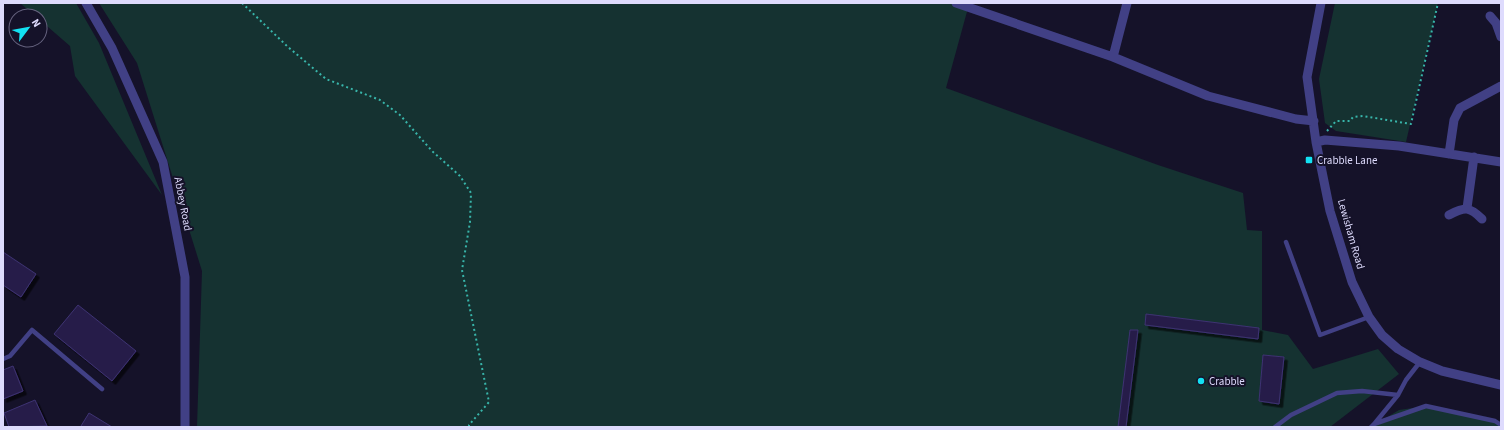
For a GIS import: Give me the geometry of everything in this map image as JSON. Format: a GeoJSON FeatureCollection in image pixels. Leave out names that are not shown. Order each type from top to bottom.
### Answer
{"type":"FeatureCollection","features":[{"type":"Feature","properties":{"kind":"street","name":"Abbey Road"},"geometry":{"type":"LineString","coordinates":[[86,3],[112,48],[163,162],[185,277],[185,427]]}},
{"type":"Feature","properties":{"kind":"street"},"geometry":{"type":"LineString","coordinates":[[956,3],[1113,56],[1208,96],[1296,120],[1314,121]]}},
{"type":"Feature","properties":{"kind":"street"},"geometry":{"type":"LineString","coordinates":[[1113,56],[1127,3]]}},
{"type":"Feature","properties":{"kind":"street","name":"Lewisham Road"},"geometry":{"type":"LineString","coordinates":[[1321,3],[1307,77],[1316,142],[1330,211],[1352,282],[1369,317],[1382,335],[1398,349],[1420,362],[1442,371],[1501,385]]}},
{"type":"Feature","properties":{"kind":"street"},"geometry":{"type":"LineString","coordinates":[[1490,16],[1496,24],[1501,37]]}},
{"type":"Feature","properties":{"kind":"street"},"geometry":{"type":"LineString","coordinates":[[1449,154],[1454,120],[1460,108],[1501,86]]}},
{"type":"Feature","properties":{"kind":"street"},"geometry":{"type":"LineString","coordinates":[[1316,142],[1325,140],[1399,146],[1501,162]]}},
{"type":"Feature","properties":{"kind":"street"},"geometry":{"type":"LineString","coordinates":[[1467,208],[1474,157]]}},
{"type":"Feature","properties":{"kind":"street"},"geometry":{"type":"LineString","coordinates":[[1449,215],[1467,208],[1474,211],[1482,219]]}},
{"type":"Feature","properties":{"kind":"lane"},"geometry":{"type":"LineString","coordinates":[[1286,242],[1320,336],[1369,317]]}},
{"type":"Feature","properties":{"kind":"lane"},"geometry":{"type":"LineString","coordinates":[[3,359],[10,356],[32,330],[102,389]]}},
{"type":"Feature","properties":{"kind":"lane"},"geometry":{"type":"LineString","coordinates":[[1373,426],[1398,396],[1406,380],[1420,362]]}},
{"type":"Feature","properties":{"kind":"lane"},"geometry":{"type":"LineString","coordinates":[[1275,427],[1291,415],[1337,393],[1362,391],[1398,396]]}},
{"type":"Feature","properties":{"kind":"lane"},"geometry":{"type":"LineString","coordinates":[[1373,426],[1426,406],[1495,421],[1501,425]]}},
{"type":"Feature","properties":{"kind":"path"},"geometry":{"type":"LineString","coordinates":[[242,3],[288,47],[326,79],[380,100],[400,115],[432,152],[460,176],[471,193],[470,222],[462,270],[489,402],[469,425],[469,427]]}},
{"type":"Feature","properties":{"kind":"path"},"geometry":{"type":"LineString","coordinates":[[1316,142],[1336,121],[1350,121],[1352,117],[1363,116],[1411,124],[1438,3]]}},
{"type":"Feature","properties":{"kind":"green space"},"geometry":{"type":"Polygon","coordinates":[[[20,3],[76,3],[99,43],[162,195],[75,76],[70,46],[48,27],[48,8],[26,8],[20,3]]]}},
{"type":"Feature","properties":{"kind":"green space"},"geometry":{"type":"Polygon","coordinates":[[[99,3],[956,3],[968,8],[946,88],[1158,165],[1243,193],[1247,230],[1262,231],[1262,330],[1288,335],[1313,369],[1378,349],[1399,374],[1330,427],[197,427],[202,271],[137,63],[99,3]]]}},
{"type":"Feature","properties":{"kind":"green space"},"geometry":{"type":"Polygon","coordinates":[[[1335,3],[1438,3],[1406,142],[1336,131],[1325,123],[1319,79],[1335,3]]]}},
{"type":"Feature","properties":{"kind":"green space"},"geometry":{"type":"Polygon","coordinates":[[[1426,406],[1495,421],[1501,427],[1371,427],[1399,410],[1426,406]]]}},
{"type":"Feature","properties":{"kind":"building"},"geometry":{"type":"Polygon","coordinates":[[[3,252],[36,274],[21,297],[3,285],[3,252]]]}},
{"type":"Feature","properties":{"kind":"building"},"geometry":{"type":"Polygon","coordinates":[[[78,305],[136,351],[112,381],[54,334],[78,305]]]}},
{"type":"Feature","properties":{"kind":"building"},"geometry":{"type":"Polygon","coordinates":[[[1146,314],[1259,328],[1258,339],[1145,325],[1146,314]]]}},
{"type":"Feature","properties":{"kind":"building"},"geometry":{"type":"Polygon","coordinates":[[[1130,330],[1138,330],[1126,427],[1118,427],[1130,330]]]}},
{"type":"Feature","properties":{"kind":"building"},"geometry":{"type":"Polygon","coordinates":[[[1263,355],[1284,357],[1279,404],[1259,401],[1263,355]]]}},
{"type":"Feature","properties":{"kind":"building"},"geometry":{"type":"Polygon","coordinates":[[[13,366],[23,391],[3,399],[3,370],[13,366]]]}},
{"type":"Feature","properties":{"kind":"building"},"geometry":{"type":"Polygon","coordinates":[[[35,400],[47,426],[9,427],[4,413],[35,400]]]}},
{"type":"Feature","properties":{"kind":"building"},"geometry":{"type":"Polygon","coordinates":[[[89,413],[112,427],[81,427],[89,413]]]}},
{"type":"Feature","properties":{"kind":"place","name":"Crabble Lane"},"geometry":{"type":"Point","coordinates":[1309,160]}},
{"type":"Feature","properties":{"kind":"place","name":"Crabble"},"geometry":{"type":"Point","coordinates":[1201,381]}}]}
